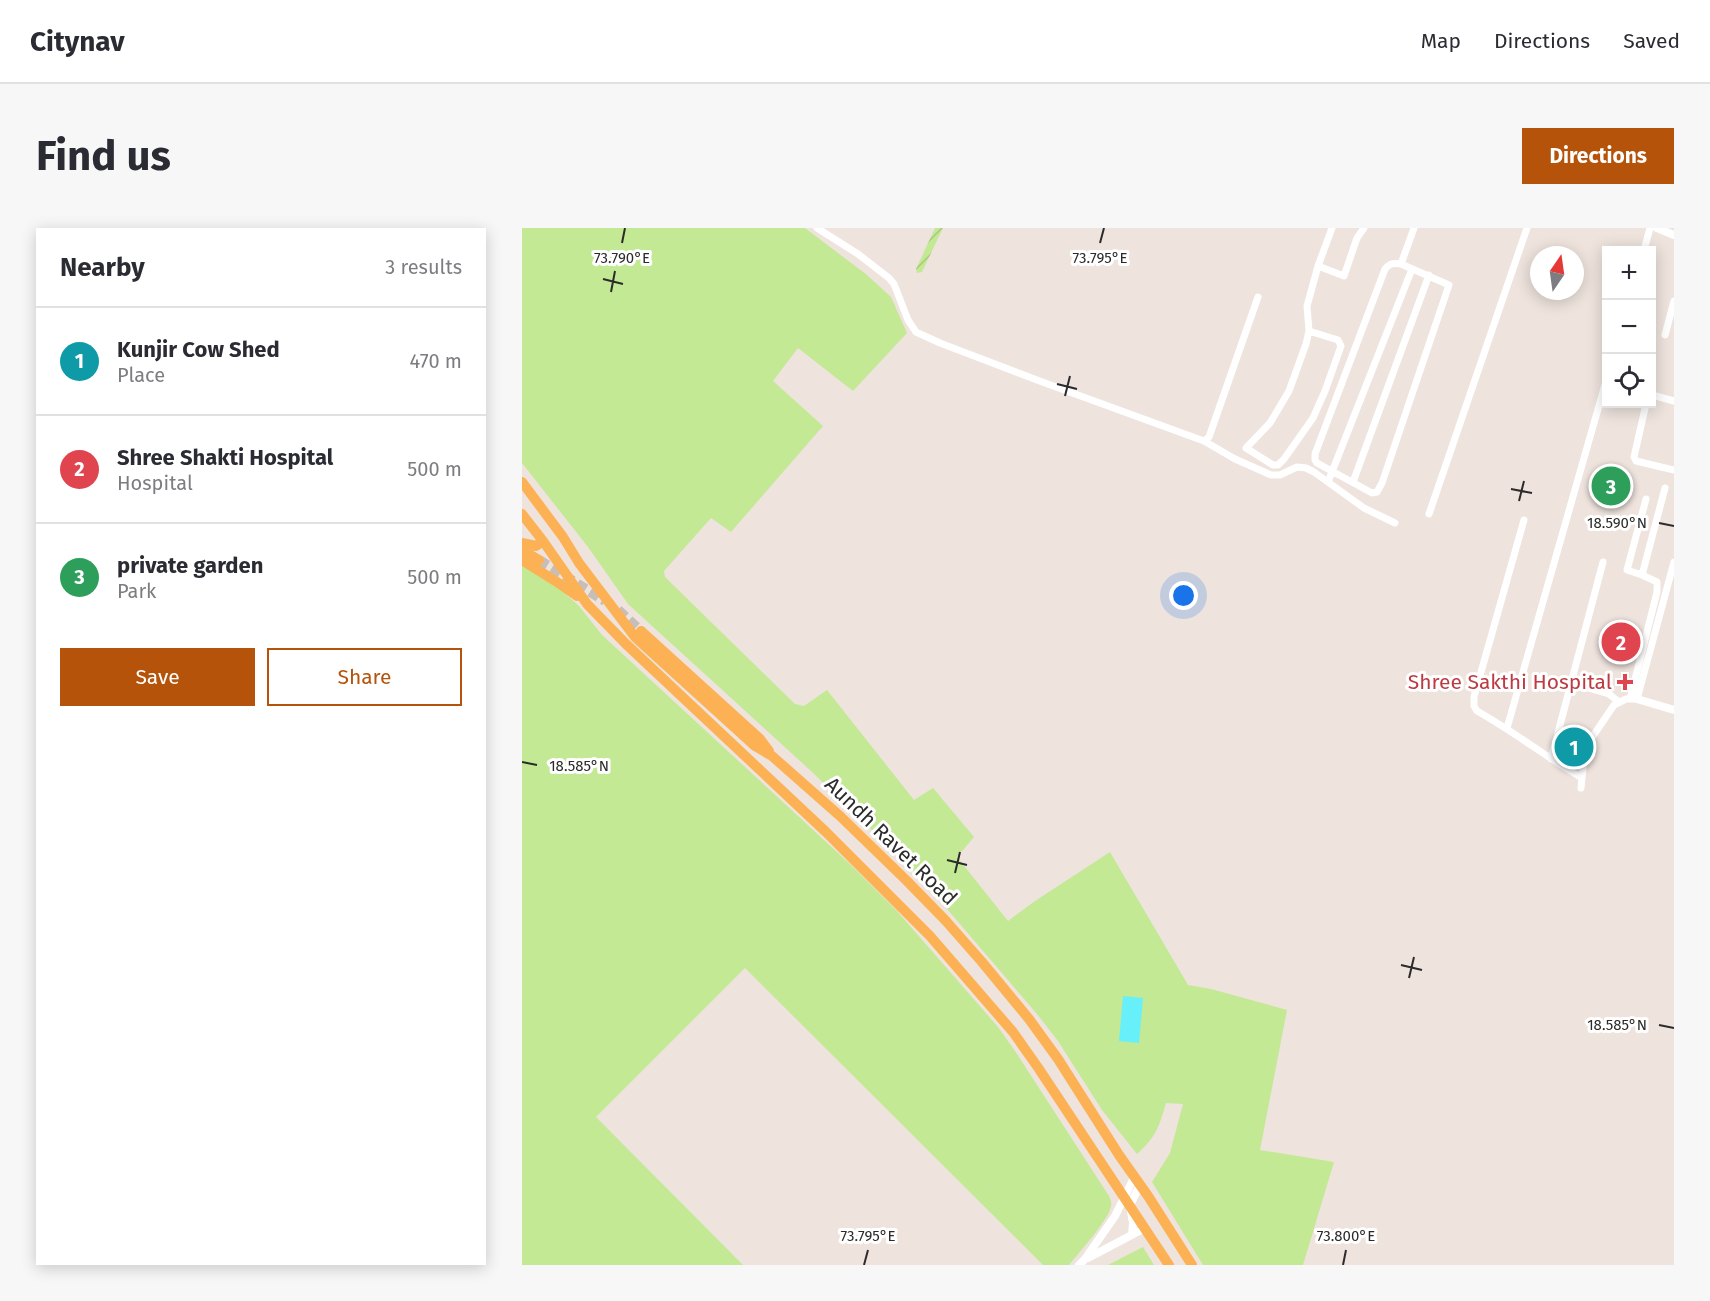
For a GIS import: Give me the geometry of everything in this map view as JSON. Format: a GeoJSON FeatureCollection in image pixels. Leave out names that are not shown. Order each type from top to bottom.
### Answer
{"type":"FeatureCollection","features":[{"type":"Feature","properties":{"kind":"main road","name":"Aundh Ravet Road"},"geometry":{"type":"LineString","coordinates":[[522,483],[635,637],[755,746],[772,756],[840,816],[946,921],[982,962],[1052,1051],[1192,1265]]}},
{"type":"Feature","properties":{"kind":"main road","name":"Aundh Ravet Road"},"geometry":{"type":"LineString","coordinates":[[522,514],[587,604],[626,644],[875,879],[930,936],[1013,1032],[1169,1265]]}},
{"type":"Feature","properties":{"kind":"main road"},"geometry":{"type":"LineString","coordinates":[[522,543],[536,546],[543,541]]}},
{"type":"Feature","properties":{"kind":"main road"},"geometry":{"type":"LineString","coordinates":[[522,550],[539,560]]}},
{"type":"Feature","properties":{"kind":"main road"},"geometry":{"type":"LineString","coordinates":[[522,560],[587,604]]}},
{"type":"Feature","properties":{"kind":"main road"},"geometry":{"type":"LineString","coordinates":[[642,631],[760,739],[772,756]]}},
{"type":"Feature","properties":{"kind":"street"},"geometry":{"type":"LineString","coordinates":[[817,228],[858,254],[889,278],[916,332],[1044,383],[1204,441],[1235,459],[1271,475],[1280,475],[1298,467],[1306,468],[1364,508],[1395,523]]}},
{"type":"Feature","properties":{"kind":"street"},"geometry":{"type":"LineString","coordinates":[[1309,331],[1338,340],[1341,346],[1313,418],[1284,459],[1278,465],[1273,465],[1246,448],[1270,423],[1289,391],[1306,344],[1309,331],[1307,306],[1332,228]]}},
{"type":"Feature","properties":{"kind":"street"},"geometry":{"type":"LineString","coordinates":[[1318,266],[1344,276],[1357,238],[1364,228]]}},
{"type":"Feature","properties":{"kind":"street"},"geometry":{"type":"LineString","coordinates":[[1401,264],[1414,228]]}},
{"type":"Feature","properties":{"kind":"street"},"geometry":{"type":"LineString","coordinates":[[1429,514],[1527,228]]}},
{"type":"Feature","properties":{"kind":"street"},"geometry":{"type":"LineString","coordinates":[[1645,246],[1650,228]]}},
{"type":"Feature","properties":{"kind":"street"},"geometry":{"type":"LineString","coordinates":[[1657,228],[1674,235]]}},
{"type":"Feature","properties":{"kind":"street"},"geometry":{"type":"LineString","coordinates":[[1393,263],[1412,269],[1449,285],[1382,483],[1377,492],[1372,493],[1334,470],[1317,463],[1315,454],[1385,269],[1393,263]]}},
{"type":"Feature","properties":{"kind":"street"},"geometry":{"type":"LineString","coordinates":[[1328,482],[1412,269]]}},
{"type":"Feature","properties":{"kind":"street"},"geometry":{"type":"LineString","coordinates":[[1353,482],[1429,275]]}},
{"type":"Feature","properties":{"kind":"street"},"geometry":{"type":"LineString","coordinates":[[1204,441],[1209,437],[1258,297]]}},
{"type":"Feature","properties":{"kind":"street"},"geometry":{"type":"LineString","coordinates":[[1665,335],[1674,301]]}},
{"type":"Feature","properties":{"kind":"street"},"geometry":{"type":"LineString","coordinates":[[1508,728],[1602,395]]}},
{"type":"Feature","properties":{"kind":"street"},"geometry":{"type":"LineString","coordinates":[[1656,396],[1673,399]]}},
{"type":"Feature","properties":{"kind":"street"},"geometry":{"type":"LineString","coordinates":[[1645,408],[1634,457],[1636,460],[1674,470]]}},
{"type":"Feature","properties":{"kind":"street"},"geometry":{"type":"LineString","coordinates":[[1642,574],[1665,488]]}},
{"type":"Feature","properties":{"kind":"street"},"geometry":{"type":"LineString","coordinates":[[1633,699],[1658,588],[1657,582],[1642,574],[1627,570],[1646,499]]}},
{"type":"Feature","properties":{"kind":"street"},"geometry":{"type":"LineString","coordinates":[[1524,520],[1473,706],[1477,711],[1508,728],[1582,778]]}},
{"type":"Feature","properties":{"kind":"street"},"geometry":{"type":"LineString","coordinates":[[1551,759],[1603,562]]}},
{"type":"Feature","properties":{"kind":"street"},"geometry":{"type":"LineString","coordinates":[[1633,699],[1672,579],[1674,562]]}},
{"type":"Feature","properties":{"kind":"street"},"geometry":{"type":"LineString","coordinates":[[1571,683],[1609,694],[1619,702]]}},
{"type":"Feature","properties":{"kind":"street"},"geometry":{"type":"LineString","coordinates":[[1581,788],[1587,748],[1614,705],[1633,699],[1674,710]]}},
{"type":"Feature","properties":{"kind":"street"},"geometry":{"type":"LineString","coordinates":[[1082,1262],[1127,1200],[1137,1181]]}},
{"type":"Feature","properties":{"kind":"street"},"geometry":{"type":"LineString","coordinates":[[1127,1200],[1133,1223],[1132,1234]]}},
{"type":"Feature","properties":{"kind":"street"},"geometry":{"type":"LineString","coordinates":[[1082,1262],[1145,1228]]}},
{"type":"Feature","properties":{"kind":"green space"},"geometry":{"type":"Polygon","coordinates":[[[522,228],[805,228],[867,275],[891,297],[907,333],[853,391],[798,348],[773,381],[823,426],[731,532],[711,518],[664,571],[665,577],[795,704],[804,706],[827,690],[914,800],[933,788],[974,837],[957,857],[1008,921],[1110,852],[1188,985],[1287,1010],[1260,1150],[1334,1162],[1303,1265],[1203,1265],[1152,1182],[1170,1153],[1183,1104],[1166,1103],[1156,1131],[1137,1154],[1102,1110],[1058,1041],[1037,1014],[918,875],[811,771],[628,604],[588,547],[522,463],[522,228]]]}},
{"type":"Feature","properties":{"kind":"green space"},"geometry":{"type":"Polygon","coordinates":[[[935,228],[943,228],[922,272],[917,273],[916,269],[935,228]]]}},
{"type":"Feature","properties":{"kind":"green space"},"geometry":{"type":"Polygon","coordinates":[[[1608,470],[1623,474],[1615,503],[1599,498],[1608,470]]]}},
{"type":"Feature","properties":{"kind":"green space"},"geometry":{"type":"Polygon","coordinates":[[[522,565],[560,589],[579,606],[602,635],[850,864],[897,911],[998,1027],[1111,1201],[1105,1219],[1069,1265],[1043,1265],[745,968],[596,1117],[743,1265],[522,1265],[522,565]]]}},
{"type":"Feature","properties":{"kind":"green space"},"geometry":{"type":"Polygon","coordinates":[[[1143,1247],[1154,1265],[1108,1265],[1143,1247]]]}},
{"type":"Feature","properties":{"kind":"water"},"geometry":{"type":"Polygon","coordinates":[[[1123,996],[1143,998],[1139,1043],[1119,1041],[1123,996]]]}},
{"type":"Feature","properties":{"kind":"tunnel"},"geometry":{"type":"LineString","coordinates":[[539,560],[605,601]]}},
{"type":"Feature","properties":{"kind":"tunnel"},"geometry":{"type":"LineString","coordinates":[[618,610],[641,631]]}},
{"type":"Feature","properties":{"kind":"place","name":"private garden"},"geometry":{"type":"Point","coordinates":[1611,486]}},
{"type":"Feature","properties":{"kind":"place","name":"Shree Shakti Hospital"},"geometry":{"type":"Point","coordinates":[1621,642]}},
{"type":"Feature","properties":{"kind":"place","name":"Shree Sakthi Hospital"},"geometry":{"type":"Point","coordinates":[1625,682]}},
{"type":"Feature","properties":{"kind":"place","name":"Kunjir Cow Shed"},"geometry":{"type":"Point","coordinates":[1574,747]}}]}
